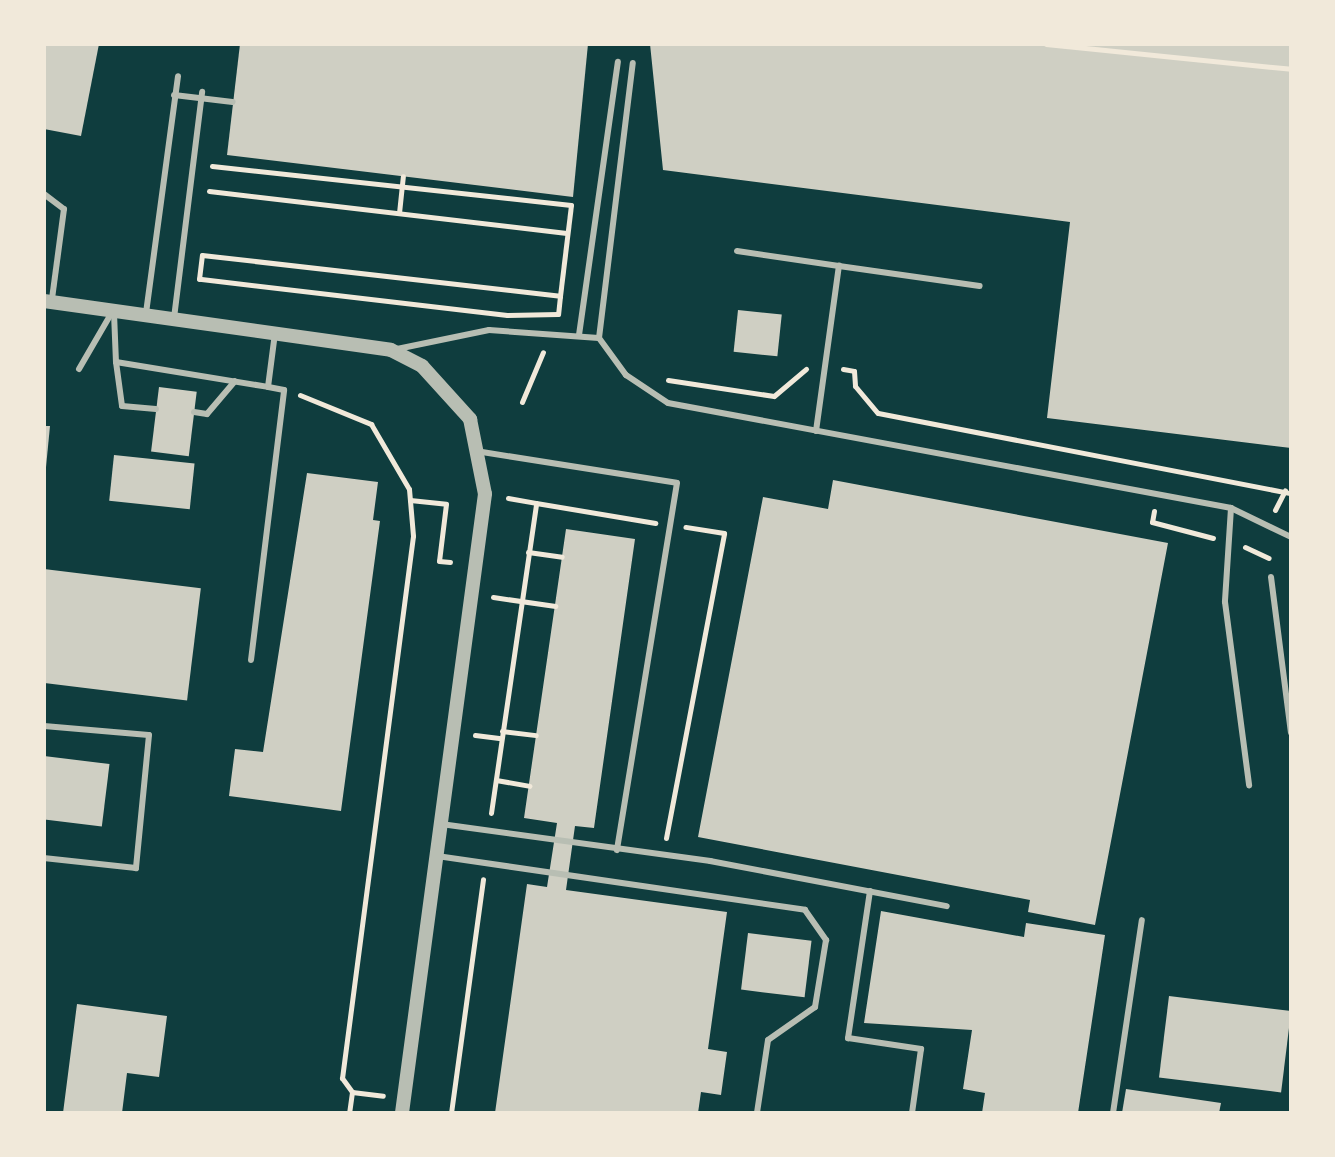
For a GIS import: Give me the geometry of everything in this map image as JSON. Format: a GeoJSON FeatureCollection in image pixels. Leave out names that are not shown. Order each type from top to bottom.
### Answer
{"type":"FeatureCollection","features":[{"type":"Feature","properties":{"kind":"street"},"geometry":{"type":"LineString","coordinates":[[48,302],[276,330],[391,350],[445,390],[470,419],[482,452],[485,494],[402,1113]]}},
{"type":"Feature","properties":{"kind":"lane"},"geometry":{"type":"LineString","coordinates":[[579,335],[618,62]]}},
{"type":"Feature","properties":{"kind":"lane"},"geometry":{"type":"LineString","coordinates":[[633,63],[599,338],[626,375],[668,403],[1231,508],[1291,537]]}},
{"type":"Feature","properties":{"kind":"lane"},"geometry":{"type":"LineString","coordinates":[[146,313],[178,76]]}},
{"type":"Feature","properties":{"kind":"lane"},"geometry":{"type":"LineString","coordinates":[[174,95],[202,95],[233,102]]}},
{"type":"Feature","properties":{"kind":"lane"},"geometry":{"type":"LineString","coordinates":[[174,318],[202,95]]}},
{"type":"Feature","properties":{"kind":"lane"},"geometry":{"type":"LineString","coordinates":[[44,194],[64,209],[48,302]]}},
{"type":"Feature","properties":{"kind":"lane"},"geometry":{"type":"LineString","coordinates":[[737,251],[980,286]]}},
{"type":"Feature","properties":{"kind":"lane"},"geometry":{"type":"LineString","coordinates":[[816,431],[839,266]]}},
{"type":"Feature","properties":{"kind":"lane"},"geometry":{"type":"LineString","coordinates":[[114,309],[122,406],[156,409]]}},
{"type":"Feature","properties":{"kind":"lane"},"geometry":{"type":"LineString","coordinates":[[79,369],[114,309]]}},
{"type":"Feature","properties":{"kind":"lane"},"geometry":{"type":"LineString","coordinates":[[268,387],[276,330]]}},
{"type":"Feature","properties":{"kind":"lane"},"geometry":{"type":"LineString","coordinates":[[391,350],[489,330],[599,338]]}},
{"type":"Feature","properties":{"kind":"lane"},"geometry":{"type":"LineString","coordinates":[[116,362],[284,390],[251,660]]}},
{"type":"Feature","properties":{"kind":"lane"},"geometry":{"type":"LineString","coordinates":[[194,412],[207,414],[235,381]]}},
{"type":"Feature","properties":{"kind":"lane"},"geometry":{"type":"LineString","coordinates":[[482,452],[677,483],[617,850]]}},
{"type":"Feature","properties":{"kind":"lane"},"geometry":{"type":"LineString","coordinates":[[1231,508],[1233,543],[1225,602],[1249,785]]}},
{"type":"Feature","properties":{"kind":"lane"},"geometry":{"type":"LineString","coordinates":[[1271,577],[1291,733]]}},
{"type":"Feature","properties":{"kind":"lane"},"geometry":{"type":"LineString","coordinates":[[44,726],[149,735],[136,868],[44,858]]}},
{"type":"Feature","properties":{"kind":"lane"},"geometry":{"type":"LineString","coordinates":[[441,824],[663,855],[947,906]]}},
{"type":"Feature","properties":{"kind":"lane"},"geometry":{"type":"LineString","coordinates":[[437,856],[805,910],[826,940],[815,1007],[768,1040],[757,1113]]}},
{"type":"Feature","properties":{"kind":"lane"},"geometry":{"type":"LineString","coordinates":[[870,891],[848,1038],[921,1049],[912,1113]]}},
{"type":"Feature","properties":{"kind":"lane"},"geometry":{"type":"LineString","coordinates":[[1113,1113],[1142,920]]}},
{"type":"Feature","properties":{"kind":"path"},"geometry":{"type":"LineString","coordinates":[[1046,44],[1291,69]]}},
{"type":"Feature","properties":{"kind":"path"},"geometry":{"type":"LineString","coordinates":[[208,199],[213,163],[571,205],[580,201]]}},
{"type":"Feature","properties":{"kind":"path"},"geometry":{"type":"LineString","coordinates":[[399,213],[403,176]]}},
{"type":"Feature","properties":{"kind":"path"},"geometry":{"type":"LineString","coordinates":[[209,191],[567,233]]}},
{"type":"Feature","properties":{"kind":"path"},"geometry":{"type":"LineString","coordinates":[[204,239],[199,279],[507,315],[558,314],[571,205]]}},
{"type":"Feature","properties":{"kind":"path"},"geometry":{"type":"LineString","coordinates":[[202,255],[560,296]]}},
{"type":"Feature","properties":{"kind":"path"},"geometry":{"type":"LineString","coordinates":[[652,374],[774,396],[794,385],[808,365],[809,353]]}},
{"type":"Feature","properties":{"kind":"path"},"geometry":{"type":"LineString","coordinates":[[808,365],[854,371],[855,386],[878,413],[1158,462],[1291,493]]}},
{"type":"Feature","properties":{"kind":"path"},"geometry":{"type":"LineString","coordinates":[[284,390],[371,424],[395,457],[410,500],[413,536],[342,1078],[352,1092],[349,1113]]}},
{"type":"Feature","properties":{"kind":"path"},"geometry":{"type":"LineString","coordinates":[[1158,462],[1152,522],[1233,543],[1280,564]]}},
{"type":"Feature","properties":{"kind":"path"},"geometry":{"type":"LineString","coordinates":[[508,498],[724,533],[663,855]]}},
{"type":"Feature","properties":{"kind":"path"},"geometry":{"type":"LineString","coordinates":[[410,500],[446,504],[439,561],[450,562]]}},
{"type":"Feature","properties":{"kind":"path"},"geometry":{"type":"LineString","coordinates":[[489,831],[536,503]]}},
{"type":"Feature","properties":{"kind":"path"},"geometry":{"type":"LineString","coordinates":[[528,552],[562,557]]}},
{"type":"Feature","properties":{"kind":"path"},"geometry":{"type":"LineString","coordinates":[[493,597],[555,606]]}},
{"type":"Feature","properties":{"kind":"path"},"geometry":{"type":"LineString","coordinates":[[475,735],[536,735]]}},
{"type":"Feature","properties":{"kind":"path"},"geometry":{"type":"LineString","coordinates":[[496,780],[529,786]]}},
{"type":"Feature","properties":{"kind":"path"},"geometry":{"type":"LineString","coordinates":[[451,1113],[485,863]]}},
{"type":"Feature","properties":{"kind":"building"},"geometry":{"type":"Polygon","coordinates":[[[44,44],[99,44],[81,136],[44,129],[44,44]]]}},
{"type":"Feature","properties":{"kind":"building"},"geometry":{"type":"Polygon","coordinates":[[[240,44],[588,44],[573,197],[227,155],[240,44]]]}},
{"type":"Feature","properties":{"kind":"building"},"geometry":{"type":"Polygon","coordinates":[[[650,44],[1291,44],[1291,448],[1047,418],[1070,222],[663,170],[650,44]]]}},
{"type":"Feature","properties":{"kind":"building"},"geometry":{"type":"Polygon","coordinates":[[[738,310],[782,315],[777,356],[734,352],[738,310]]]}},
{"type":"Feature","properties":{"kind":"building"},"geometry":{"type":"Polygon","coordinates":[[[159,387],[197,392],[189,456],[151,452],[159,387]]]}},
{"type":"Feature","properties":{"kind":"building"},"geometry":{"type":"Polygon","coordinates":[[[44,426],[50,426],[46,467],[44,467],[44,426]]]}},
{"type":"Feature","properties":{"kind":"building"},"geometry":{"type":"Polygon","coordinates":[[[114,455],[195,463],[190,509],[109,501],[114,455]]]}},
{"type":"Feature","properties":{"kind":"building"},"geometry":{"type":"Polygon","coordinates":[[[307,473],[378,482],[373,520],[380,521],[341,811],[229,796],[235,749],[263,752],[307,473]]]}},
{"type":"Feature","properties":{"kind":"building"},"geometry":{"type":"Polygon","coordinates":[[[833,480],[1168,543],[1095,925],[1028,912],[1030,900],[698,837],[763,497],[828,509],[833,480]]]}},
{"type":"Feature","properties":{"kind":"building"},"geometry":{"type":"Polygon","coordinates":[[[566,529],[635,539],[594,828],[575,826],[566,890],[727,912],[708,1049],[727,1052],[721,1095],[701,1092],[698,1113],[495,1113],[527,884],[547,887],[557,823],[524,818],[566,529]]]}},
{"type":"Feature","properties":{"kind":"building"},"geometry":{"type":"Polygon","coordinates":[[[44,569],[201,588],[187,700],[44,683],[44,569]]]}},
{"type":"Feature","properties":{"kind":"building"},"geometry":{"type":"Polygon","coordinates":[[[44,756],[110,764],[102,827],[44,819],[44,756]]]}},
{"type":"Feature","properties":{"kind":"building"},"geometry":{"type":"Polygon","coordinates":[[[881,911],[1024,937],[1026,923],[1105,935],[1078,1113],[982,1113],[985,1093],[963,1089],[972,1030],[864,1023],[881,911]]]}},
{"type":"Feature","properties":{"kind":"building"},"geometry":{"type":"Polygon","coordinates":[[[748,933],[812,941],[805,997],[741,990],[748,933]]]}},
{"type":"Feature","properties":{"kind":"building"},"geometry":{"type":"Polygon","coordinates":[[[1169,996],[1291,1011],[1281,1092],[1159,1077],[1169,996]]]}},
{"type":"Feature","properties":{"kind":"building"},"geometry":{"type":"Polygon","coordinates":[[[77,1004],[167,1016],[159,1077],[127,1073],[122,1113],[63,1113],[77,1004]]]}},
{"type":"Feature","properties":{"kind":"building"},"geometry":{"type":"Polygon","coordinates":[[[1126,1089],[1221,1103],[1219,1113],[1122,1113],[1126,1089]]]}}]}
